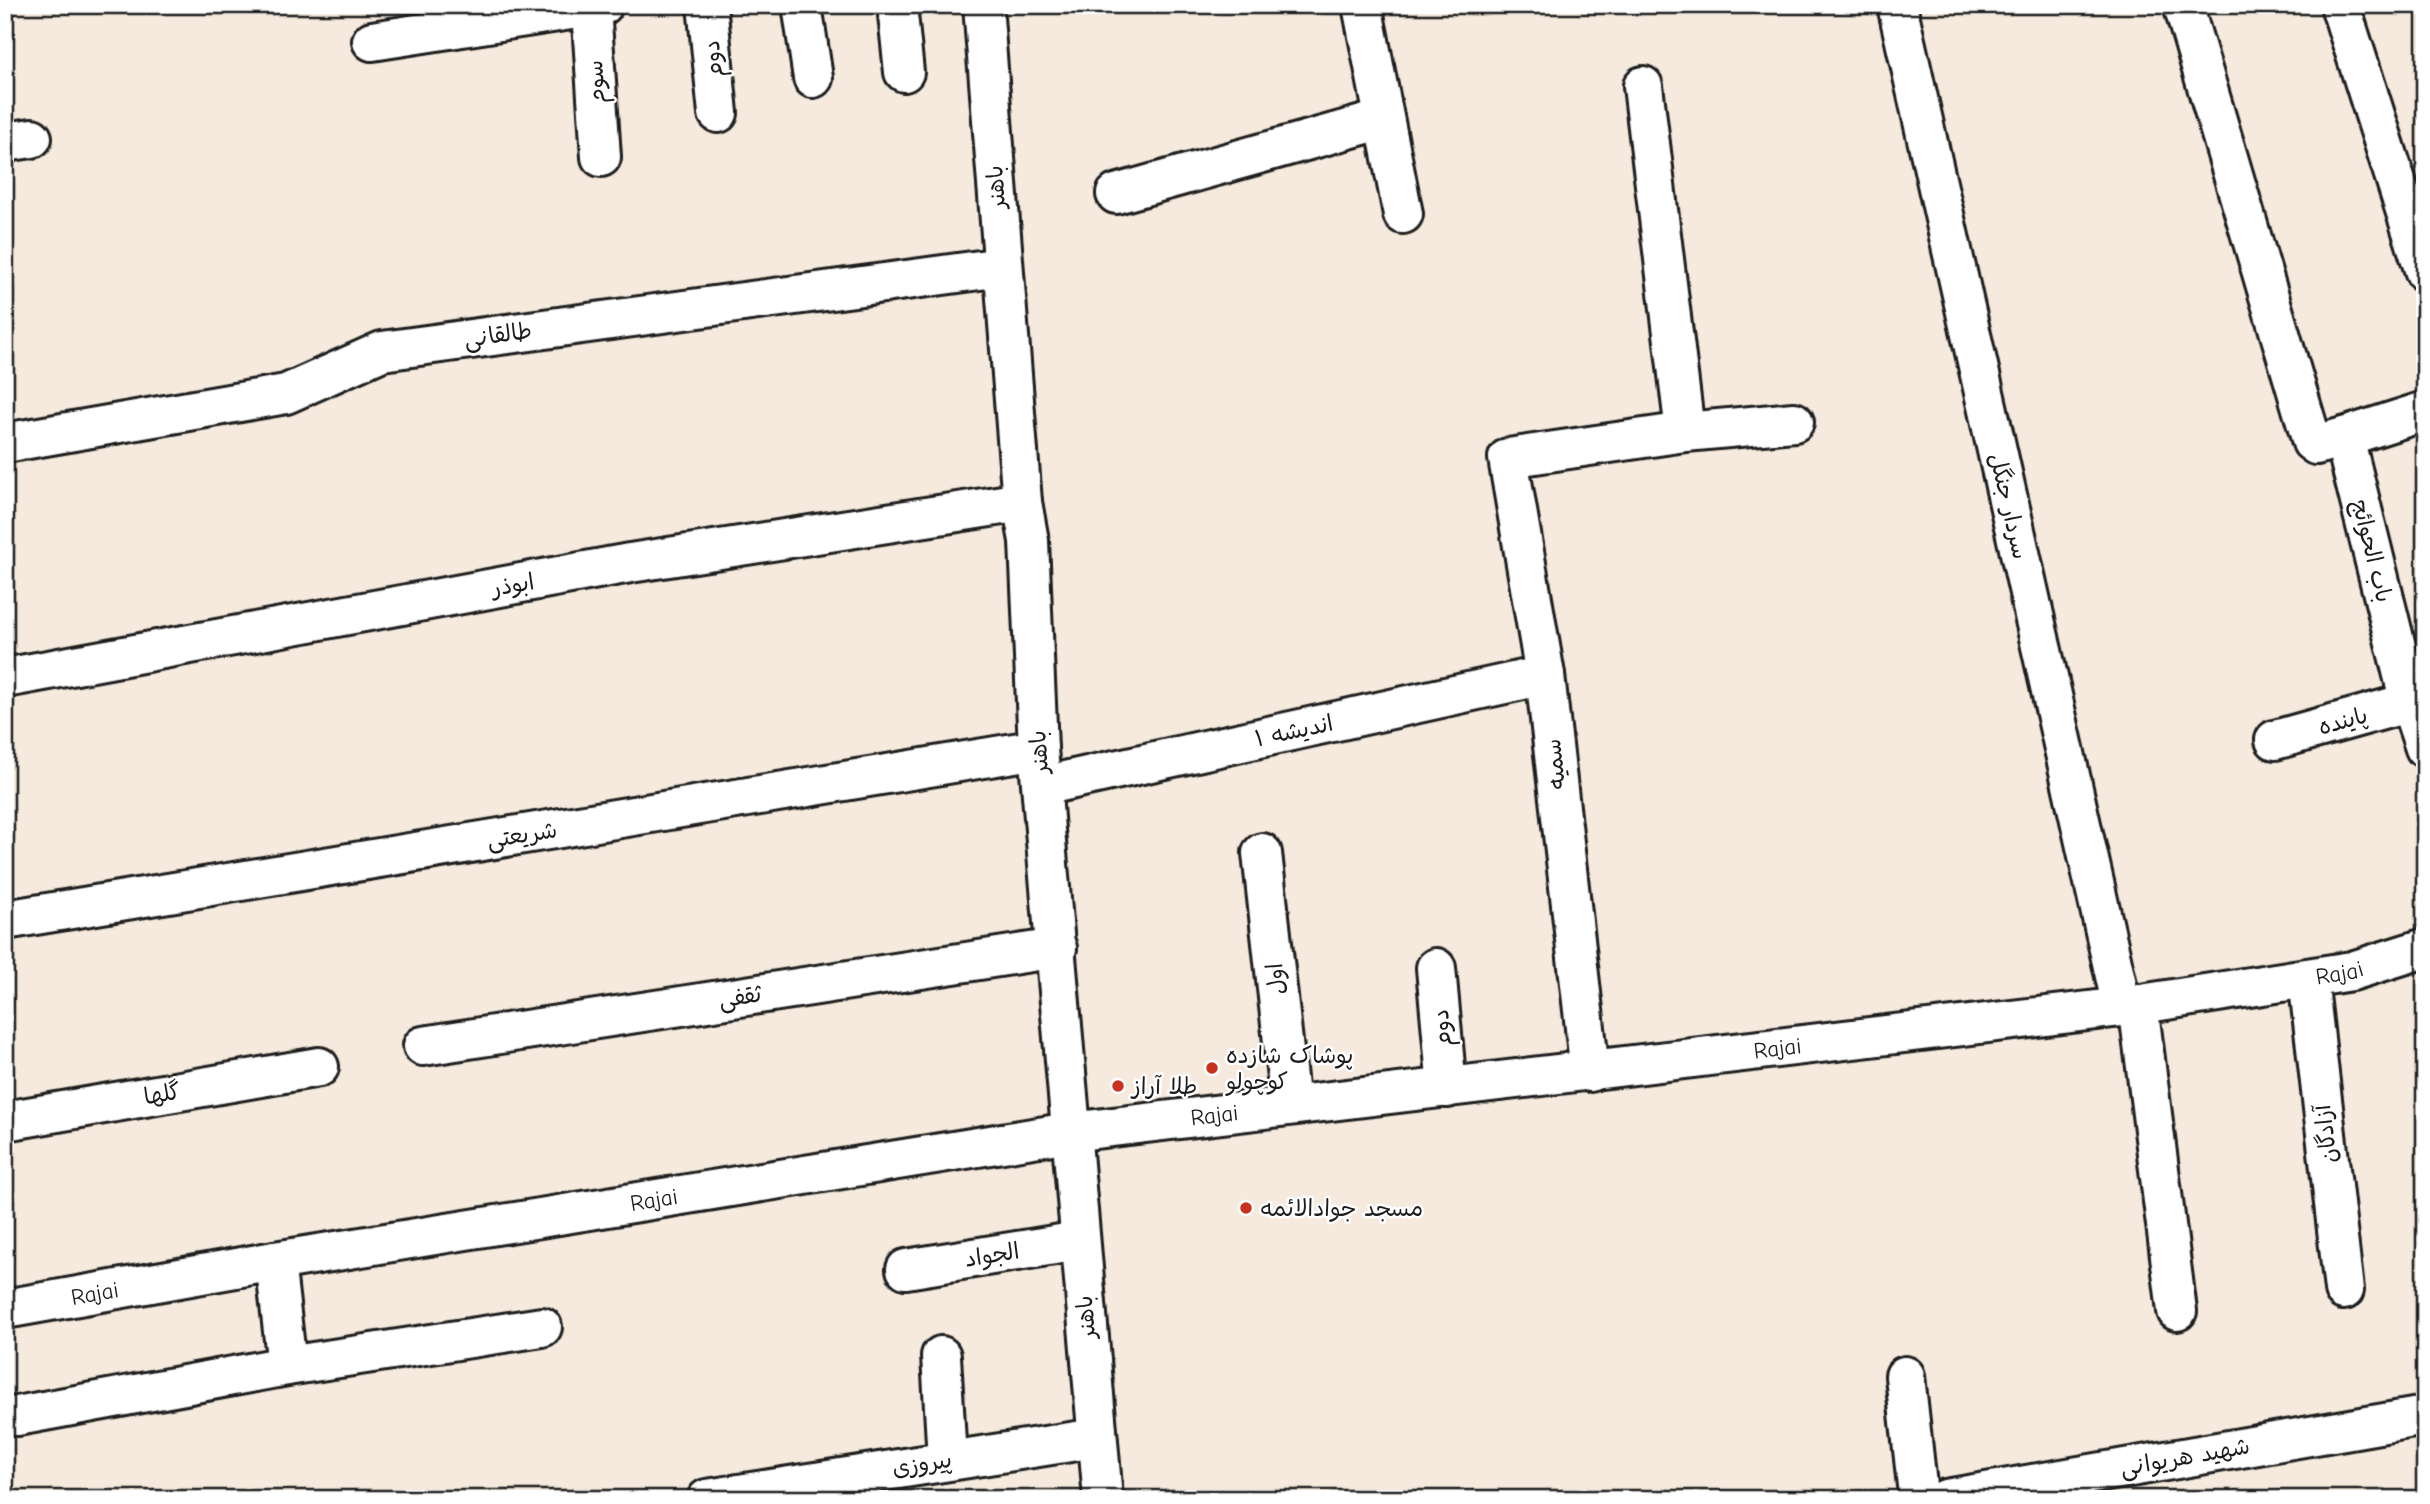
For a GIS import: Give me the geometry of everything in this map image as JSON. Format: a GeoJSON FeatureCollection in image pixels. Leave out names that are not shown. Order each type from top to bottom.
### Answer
{"type":"FeatureCollection","features":[{"type":"Feature","properties":{"kind":"street","name":"دوم"},"geometry":{"type":"LineString","coordinates":[[707,5],[718,113]]}},
{"type":"Feature","properties":{"kind":"street"},"geometry":{"type":"LineString","coordinates":[[802,5],[813,78]]}},
{"type":"Feature","properties":{"kind":"street"},"geometry":{"type":"LineString","coordinates":[[897,5],[904,72]]}},
{"type":"Feature","properties":{"kind":"street"},"geometry":{"type":"LineString","coordinates":[[1362,5],[1403,214]]}},
{"type":"Feature","properties":{"kind":"street","name":"سردار جنگل"},"geometry":{"type":"LineString","coordinates":[[1897,5],[2130,1006],[2177,1311]]}},
{"type":"Feature","properties":{"kind":"street"},"geometry":{"type":"LineString","coordinates":[[2183,5],[2312,442],[2316,445],[2324,444],[2425,411]]}},
{"type":"Feature","properties":{"kind":"street"},"geometry":{"type":"LineString","coordinates":[[2340,5],[2425,272]]}},
{"type":"Feature","properties":{"kind":"street"},"geometry":{"type":"LineString","coordinates":[[372,41],[597,6]]}},
{"type":"Feature","properties":{"kind":"street","name":"سوم"},"geometry":{"type":"LineString","coordinates":[[597,6],[601,157]]}},
{"type":"Feature","properties":{"kind":"street","name":"باهنر"},"geometry":{"type":"LineString","coordinates":[[985,6],[1002,267],[1022,502],[1029,541],[1040,768],[1103,1499]]}},
{"type":"Feature","properties":{"kind":"street"},"geometry":{"type":"LineString","coordinates":[[1643,86],[1685,432],[1794,422]]}},
{"type":"Feature","properties":{"kind":"street"},"geometry":{"type":"LineString","coordinates":[[1116,194],[1384,119]]}},
{"type":"Feature","properties":{"kind":"street","name":"طالقانی"},"geometry":{"type":"LineString","coordinates":[[5,443],[286,394],[382,351],[1002,267]]}},
{"type":"Feature","properties":{"kind":"street","name":"سمیه"},"geometry":{"type":"LineString","coordinates":[[1590,1072],[1545,676],[1508,458],[1685,432]]}},
{"type":"Feature","properties":{"kind":"street","name":"باب الحوائج"},"geometry":{"type":"LineString","coordinates":[[2344,437],[2418,701],[2425,748]]}},
{"type":"Feature","properties":{"kind":"street","name":"ابوذر"},"geometry":{"type":"LineString","coordinates":[[5,678],[630,563],[1022,502]]}},
{"type":"Feature","properties":{"kind":"street","name":"اندیشه ۱"},"geometry":{"type":"LineString","coordinates":[[1040,768],[1545,676]]}},
{"type":"Feature","properties":{"kind":"street","name":"پاینده"},"geometry":{"type":"LineString","coordinates":[[2275,740],[2418,701]]}},
{"type":"Feature","properties":{"kind":"street","name":"شریعتی"},"geometry":{"type":"LineString","coordinates":[[5,920],[1040,768]]}},
{"type":"Feature","properties":{"kind":"street","name":"اول"},"geometry":{"type":"LineString","coordinates":[[1262,853],[1290,1105]]}},
{"type":"Feature","properties":{"kind":"street","name":"ثقفی"},"geometry":{"type":"LineString","coordinates":[[423,1046],[1057,948]]}},
{"type":"Feature","properties":{"kind":"street","name":"Rajai"},"geometry":{"type":"LineString","coordinates":[[5,1309],[275,1261],[1070,1132],[2130,1006],[2353,971],[2425,948]]}},
{"type":"Feature","properties":{"kind":"street","name":"دوم"},"geometry":{"type":"LineString","coordinates":[[1436,968],[1447,1088]]}},
{"type":"Feature","properties":{"kind":"street","name":"آزادگان"},"geometry":{"type":"LineString","coordinates":[[2308,978],[2344,1290]]}},
{"type":"Feature","properties":{"kind":"street","name":"گلها"},"geometry":{"type":"LineString","coordinates":[[5,1121],[319,1067]]}},
{"type":"Feature","properties":{"kind":"street","name":"الجواد"},"geometry":{"type":"LineString","coordinates":[[906,1269],[1079,1241]]}},
{"type":"Feature","properties":{"kind":"street"},"geometry":{"type":"LineString","coordinates":[[275,1261],[287,1366]]}},
{"type":"Feature","properties":{"kind":"street"},"geometry":{"type":"LineString","coordinates":[[17,1416],[287,1366],[542,1326]]}},
{"type":"Feature","properties":{"kind":"street"},"geometry":{"type":"LineString","coordinates":[[940,1356],[947,1460]]}},
{"type":"Feature","properties":{"kind":"street","name":"شهید هریوانی"},"geometry":{"type":"LineString","coordinates":[[1905,1376],[1932,1497],[2425,1416]]}},
{"type":"Feature","properties":{"kind":"street","name":"پیروزی"},"geometry":{"type":"LineString","coordinates":[[707,1499],[1096,1438]]}},
{"type":"Feature","properties":{"kind":"place","name":"پوشاک شازده کوچولو"},"geometry":{"type":"Point","coordinates":[1212,1068]}},
{"type":"Feature","properties":{"kind":"place","name":"طلا آراز"},"geometry":{"type":"Point","coordinates":[1118,1086]}},
{"type":"Feature","properties":{"kind":"place","name":"مسجد جوادالائمه"},"geometry":{"type":"Point","coordinates":[1246,1208]}}]}
